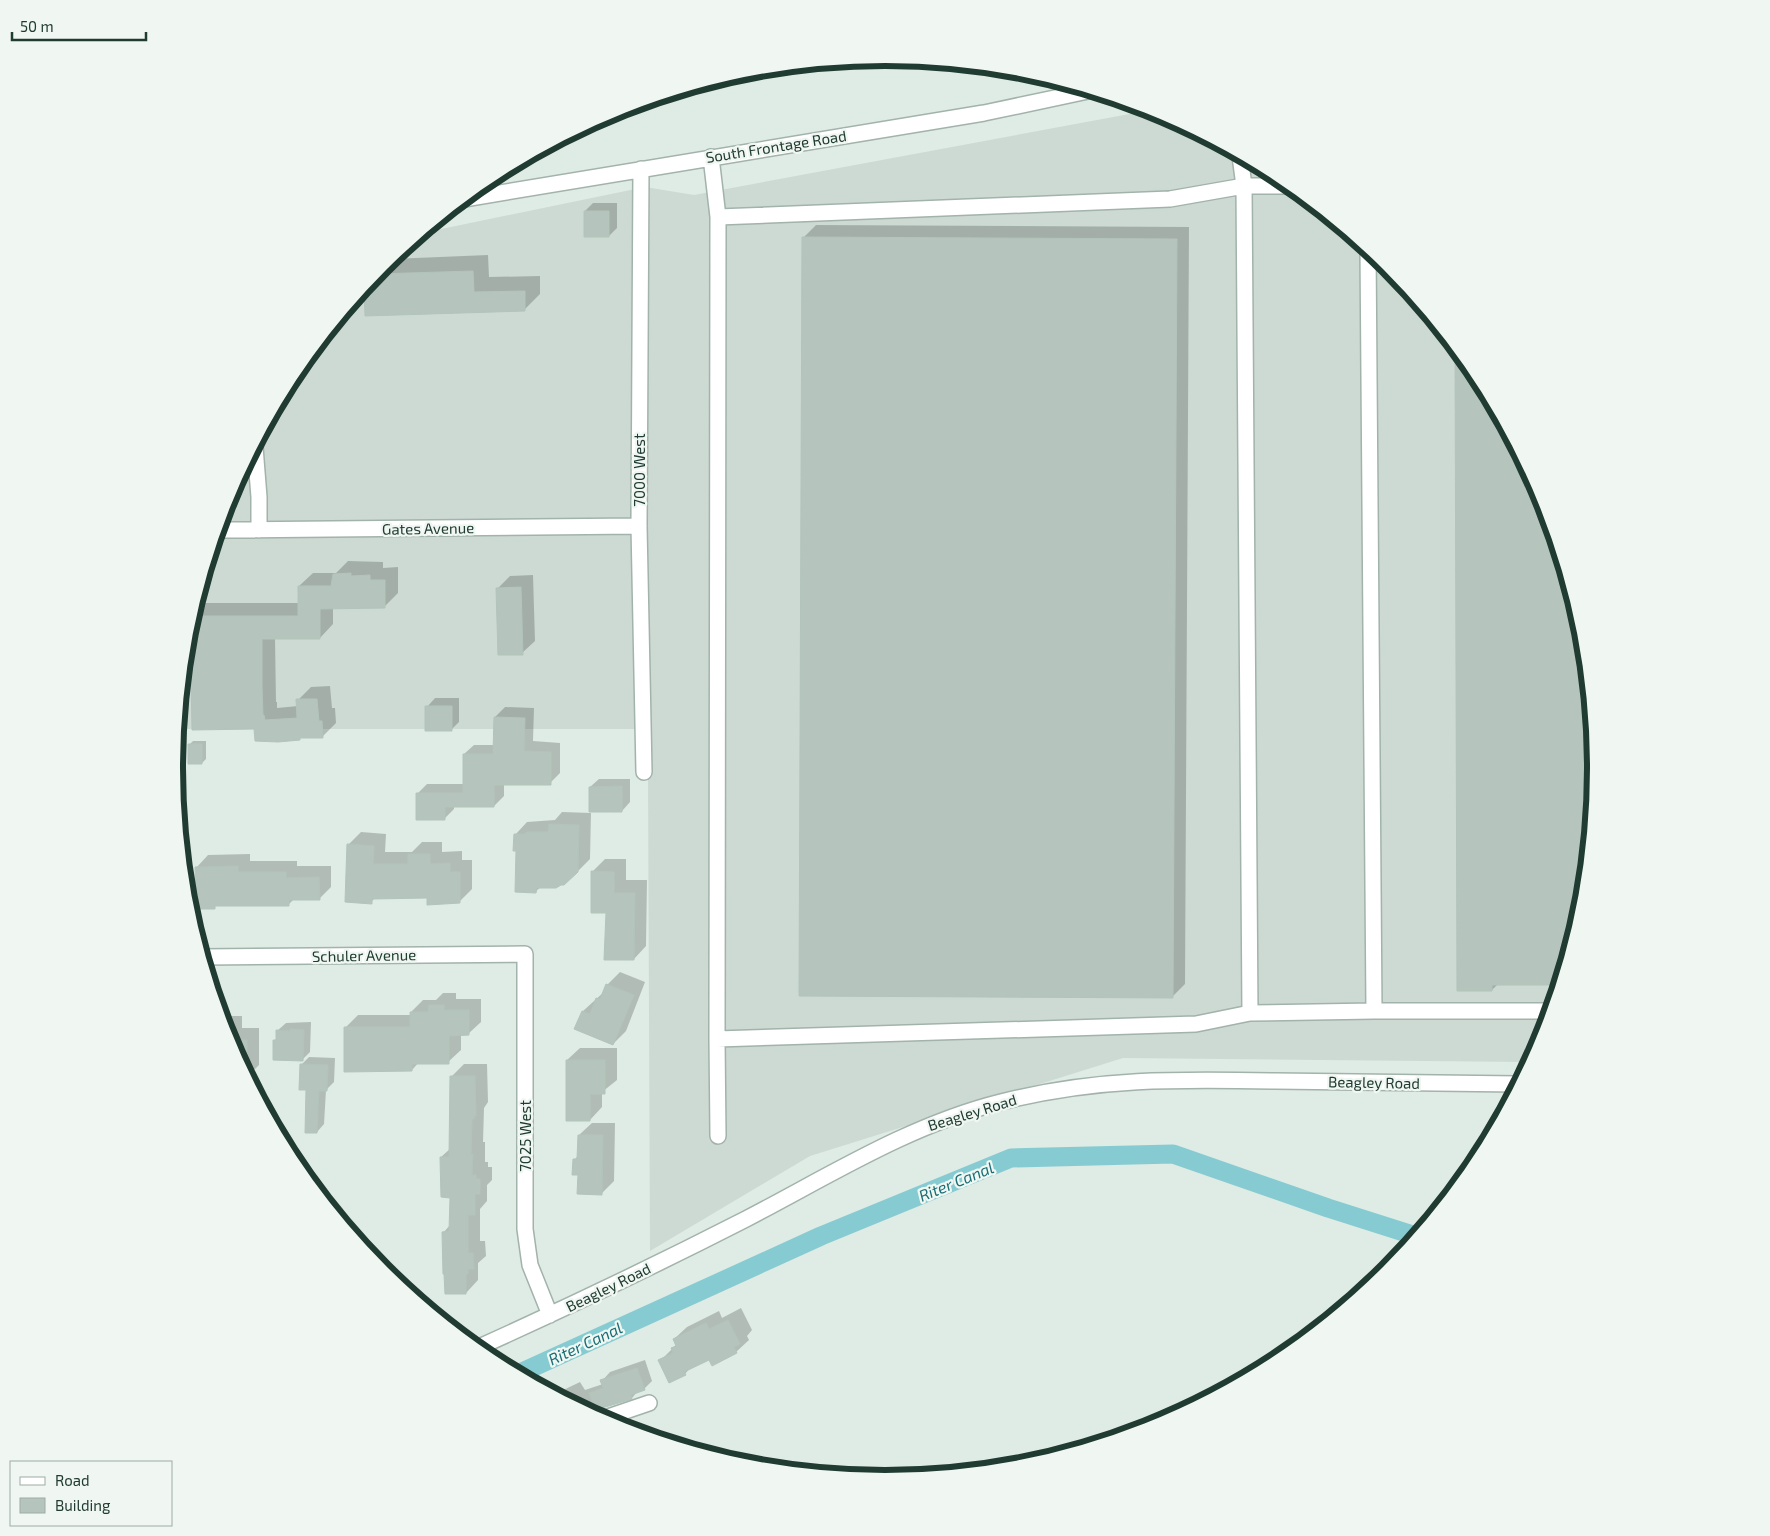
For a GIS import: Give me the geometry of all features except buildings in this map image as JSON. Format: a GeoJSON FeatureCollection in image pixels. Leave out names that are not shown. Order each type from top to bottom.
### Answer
{"type":"FeatureCollection","features":[{"type":"Feature","properties":{"kind":"street","name":"South Frontage Road"},"geometry":{"type":"LineString","coordinates":[[479,197],[984,113],[1076,93]]}},
{"type":"Feature","properties":{"kind":"street"},"geometry":{"type":"LineString","coordinates":[[711,157],[718,217],[718,1136]]}},
{"type":"Feature","properties":{"kind":"street"},"geometry":{"type":"LineString","coordinates":[[1241,163],[1244,186],[1250,1013]]}},
{"type":"Feature","properties":{"kind":"street","name":"7000 West"},"geometry":{"type":"LineString","coordinates":[[641,169],[639,526],[644,772]]}},
{"type":"Feature","properties":{"kind":"street"},"geometry":{"type":"LineString","coordinates":[[718,217],[1170,199],[1244,186],[1276,186]]}},
{"type":"Feature","properties":{"kind":"street"},"geometry":{"type":"LineString","coordinates":[[1368,259],[1374,1011]]}},
{"type":"Feature","properties":{"kind":"street"},"geometry":{"type":"LineString","coordinates":[[256,458],[259,530]]}},
{"type":"Feature","properties":{"kind":"street","name":"Gates Avenue"},"geometry":{"type":"LineString","coordinates":[[225,530],[639,526]]}},
{"type":"Feature","properties":{"kind":"street","name":"Schuler Avenue"},"geometry":{"type":"LineString","coordinates":[[209,957],[525,954]]}},
{"type":"Feature","properties":{"kind":"street","name":"7025 West"},"geometry":{"type":"LineString","coordinates":[[525,954],[525,1229],[530,1265],[550,1315]]}},
{"type":"Feature","properties":{"kind":"street"},"geometry":{"type":"LineString","coordinates":[[717,1039],[1196,1024],[1250,1013],[1544,1010]]}},
{"type":"Feature","properties":{"kind":"street","name":"Beagley Road"},"geometry":{"type":"LineString","coordinates":[[485,1344],[550,1315],[745,1219],[896,1139],[945,1119],[1018,1098],[1089,1085],[1153,1080],[1511,1084]]}},
{"type":"Feature","properties":{"kind":"street"},"geometry":{"type":"LineString","coordinates":[[614,1415],[649,1403]]}},
{"type":"Feature","properties":{"kind":"shaded area"},"geometry":{"type":"Polygon","coordinates":[[[1136,113],[1195,139],[1236,160],[1275,185],[1348,240],[1413,305],[1442,341],[1493,417],[1533,499],[1545,530],[1579,873],[1563,950],[1550,994],[1521,1062],[1123,1058],[810,1156],[650,1251],[646,297],[644,729],[185,729],[189,676],[207,586],[220,542],[237,499],[277,417],[328,341],[357,305],[434,231],[645,187],[694,195],[1136,113]]]}},
{"type":"Feature","properties":{"kind":"waterway","name":"Riter Canal"},"geometry":{"type":"LineString","coordinates":[[526,1371],[821,1236],[1011,1158],[1173,1154],[1328,1208],[1410,1234]]}}]}
